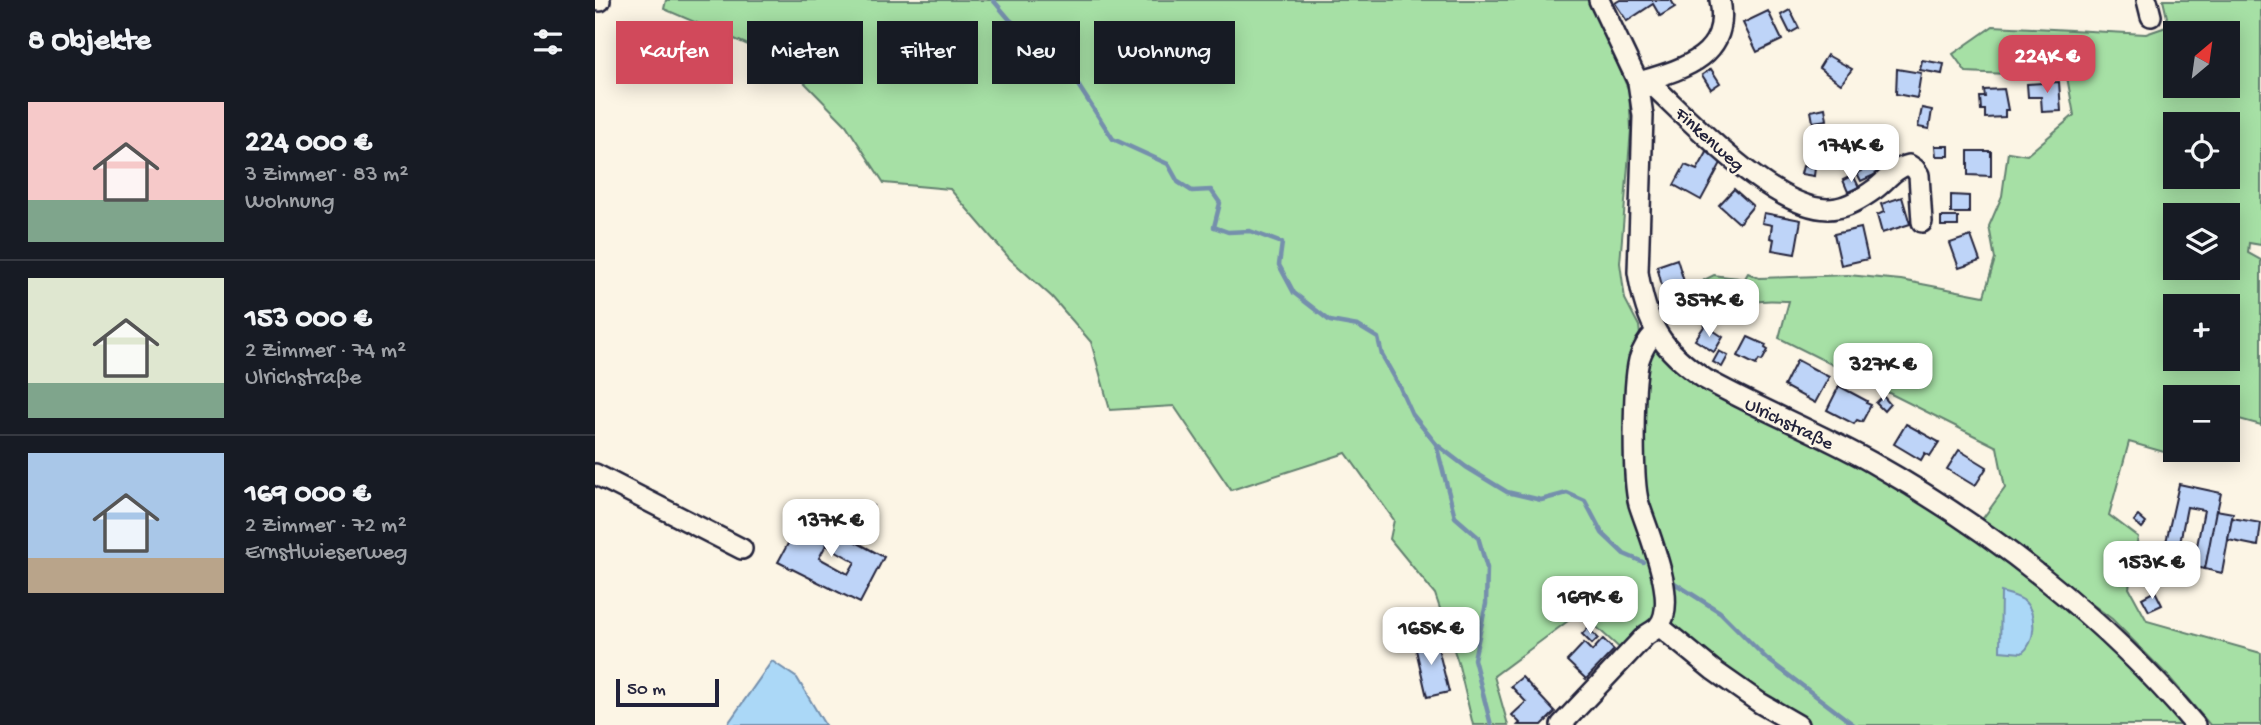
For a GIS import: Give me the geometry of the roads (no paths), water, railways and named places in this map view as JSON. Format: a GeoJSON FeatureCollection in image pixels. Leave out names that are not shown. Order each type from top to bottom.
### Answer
{"type":"FeatureCollection","features":[{"type":"Feature","properties":{"kind":"street","name":"Ulrichstraße"},"geometry":{"type":"LineString","coordinates":[[1599,0],[1642,81],[1638,272],[1642,298],[1655,333],[1683,365],[1705,379],[1870,462],[1921,491],[2001,546],[2084,613],[2123,649],[2195,725]]}},
{"type":"Feature","properties":{"kind":"street"},"geometry":{"type":"LineString","coordinates":[[1642,81],[1694,62],[1711,50],[1722,29],[1720,0]]}},
{"type":"Feature","properties":{"kind":"street","name":"Finkenweg"},"geometry":{"type":"LineString","coordinates":[[1642,81],[1753,176],[1776,192],[1799,203],[1820,209],[1837,208],[1859,200],[1894,172],[1909,165],[1919,176],[1922,222]]}},
{"type":"Feature","properties":{"kind":"street"},"geometry":{"type":"LineString","coordinates":[[1560,725],[1645,636],[1659,626],[1665,598],[1656,548],[1639,504],[1635,455],[1639,362],[1643,349],[1655,333]]}},
{"type":"Feature","properties":{"kind":"street"},"geometry":{"type":"LineString","coordinates":[[595,474],[742,549]]}},
{"type":"Feature","properties":{"kind":"street"},"geometry":{"type":"LineString","coordinates":[[1659,626],[1713,670],[1760,703],[1798,725]]}},
{"type":"Feature","properties":{"kind":"water"},"geometry":{"type":"Polygon","coordinates":[[[2001,592],[2023,600],[2031,612],[2032,635],[2022,653],[2000,651],[2001,592]]]}},
{"type":"Feature","properties":{"kind":"water"},"geometry":{"type":"Polygon","coordinates":[[[772,661],[797,678],[825,725],[727,725],[772,661]]]}},
{"type":"Feature","properties":{"kind":"waterway"},"geometry":{"type":"LineString","coordinates":[[993,0],[1010,20],[1042,44],[1067,68],[1113,139],[1168,164],[1178,182],[1192,191],[1211,190],[1220,203],[1214,227],[1228,232],[1250,231],[1282,243],[1279,265],[1294,293],[1330,321],[1358,326],[1378,338],[1382,355],[1412,414],[1436,444],[1455,517],[1478,537],[1487,568],[1486,604],[1474,659],[1491,725]]}},
{"type":"Feature","properties":{"kind":"waterway"},"geometry":{"type":"LineString","coordinates":[[1436,444],[1466,467],[1507,492],[1541,500],[1567,493],[1585,501],[1602,533],[1624,554],[1643,562]]}},
{"type":"Feature","properties":{"kind":"waterway"},"geometry":{"type":"LineString","coordinates":[[1668,579],[1720,612],[1766,658],[1854,725]]}}]}
